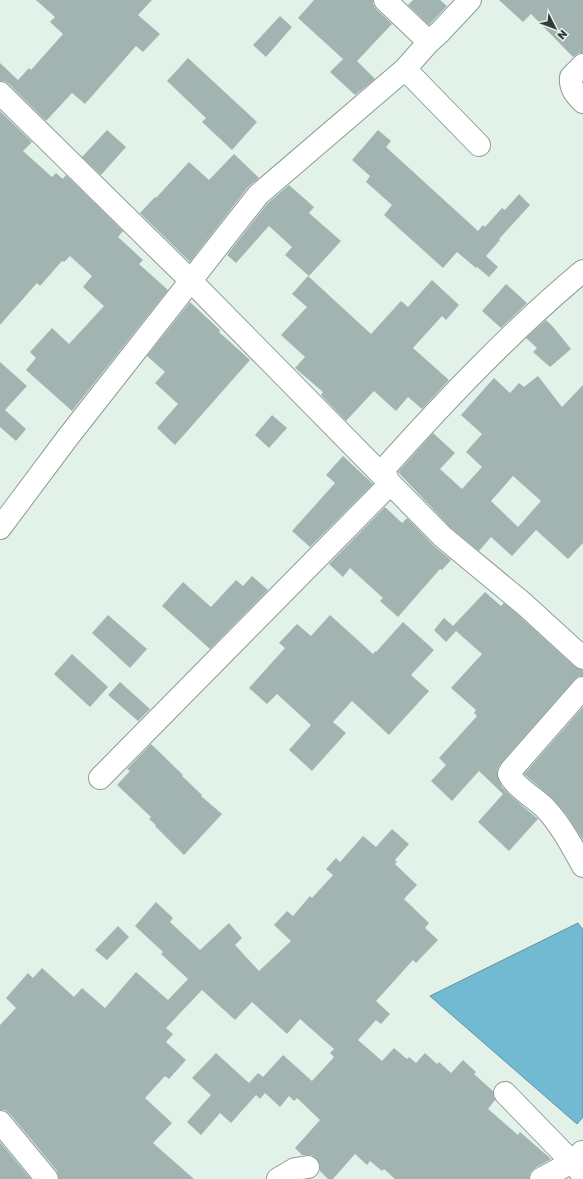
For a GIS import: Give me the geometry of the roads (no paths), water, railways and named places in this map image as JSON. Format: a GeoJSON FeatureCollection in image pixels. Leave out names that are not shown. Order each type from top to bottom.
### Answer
{"type":"FeatureCollection","features":[{"type":"Feature","properties":{"kind":"street"},"geometry":{"type":"LineString","coordinates":[[385,0],[429,42]]}},
{"type":"Feature","properties":{"kind":"street"},"geometry":{"type":"LineString","coordinates":[[0,528],[68,437],[258,195],[405,69],[470,0]]}},
{"type":"Feature","properties":{"kind":"street"},"geometry":{"type":"LineString","coordinates":[[583,65],[571,77],[570,86],[583,102]]}},
{"type":"Feature","properties":{"kind":"street"},"geometry":{"type":"LineString","coordinates":[[405,69],[479,145]]}},
{"type":"Feature","properties":{"kind":"street"},"geometry":{"type":"LineString","coordinates":[[0,93],[190,280],[443,537],[524,604],[583,658]]}},
{"type":"Feature","properties":{"kind":"street"},"geometry":{"type":"LineString","coordinates":[[390,484],[383,470],[433,414],[553,296],[583,272]]}},
{"type":"Feature","properties":{"kind":"street"},"geometry":{"type":"LineString","coordinates":[[100,778],[390,484]]}},
{"type":"Feature","properties":{"kind":"street"},"geometry":{"type":"LineString","coordinates":[[583,688],[509,774],[546,809],[570,841],[583,866]]}},
{"type":"Feature","properties":{"kind":"street"},"geometry":{"type":"LineString","coordinates":[[505,1093],[580,1162],[541,1179]]}},
{"type":"Feature","properties":{"kind":"street"},"geometry":{"type":"LineString","coordinates":[[0,1122],[47,1179]]}},
{"type":"Feature","properties":{"kind":"street"},"geometry":{"type":"LineString","coordinates":[[278,1179],[295,1168],[308,1167]]}},
{"type":"Feature","properties":{"kind":"water"},"geometry":{"type":"Polygon","coordinates":[[[578,923],[583,930],[583,1117],[577,1124],[430,996],[578,923]]]}}]}
